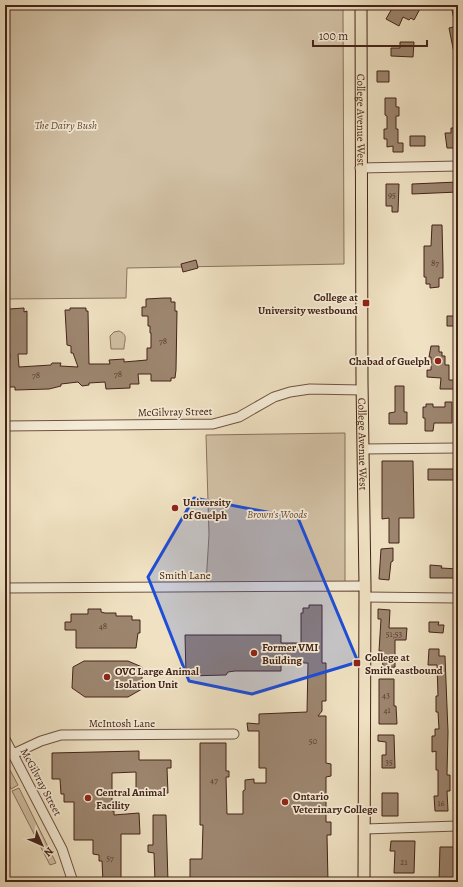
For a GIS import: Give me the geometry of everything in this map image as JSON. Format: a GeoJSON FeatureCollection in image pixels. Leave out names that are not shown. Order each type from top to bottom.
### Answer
{"type":"FeatureCollection","features":[{"type":"Feature","properties":{"kind":"main road","name":"College Avenue West"},"geometry":{"type":"LineString","coordinates":[[360,5],[360,168],[365,591],[364,882]]}},
{"type":"Feature","properties":{"kind":"street"},"geometry":{"type":"LineString","coordinates":[[360,168],[458,166]]}},
{"type":"Feature","properties":{"kind":"street","name":"McGilvray Street"},"geometry":{"type":"LineString","coordinates":[[5,426],[213,424],[239,417],[273,398],[290,392],[310,389],[362,390]]}},
{"type":"Feature","properties":{"kind":"street"},"geometry":{"type":"LineString","coordinates":[[363,449],[458,448]]}},
{"type":"Feature","properties":{"kind":"street","name":"Smith Lane"},"geometry":{"type":"LineString","coordinates":[[5,588],[365,591],[458,598]]}},
{"type":"Feature","properties":{"kind":"street","name":"McIntosh Lane"},"geometry":{"type":"LineString","coordinates":[[13,754],[41,741],[61,735],[234,734]]}},
{"type":"Feature","properties":{"kind":"street","name":"McGilvray Street"},"geometry":{"type":"LineString","coordinates":[[5,739],[62,849],[73,882]]}},
{"type":"Feature","properties":{"kind":"street"},"geometry":{"type":"LineString","coordinates":[[364,829],[458,826]]}},
{"type":"Feature","properties":{"kind":"highlighted area"},"geometry":{"type":"Polygon","coordinates":[[[194,498],[298,518],[358,662],[252,694],[189,681],[148,577],[194,498]]]}},
{"type":"Feature","properties":{"kind":"green space","name":"The Dairy Bush"},"geometry":{"type":"Polygon","coordinates":[[[5,5],[343,5],[344,264],[127,268],[126,298],[5,299],[5,5]]]}},
{"type":"Feature","properties":{"kind":"green space"},"geometry":{"type":"Polygon","coordinates":[[[119,331],[125,336],[124,349],[111,349],[110,336],[114,332],[119,331]]]}},
{"type":"Feature","properties":{"kind":"green space","name":"Brown's Woods"},"geometry":{"type":"Polygon","coordinates":[[[345,433],[345,582],[206,584],[209,535],[206,435],[345,433]]]}},
{"type":"Feature","properties":{"kind":"green space"},"geometry":{"type":"Polygon","coordinates":[[[5,766],[10,770],[18,785],[11,789],[5,778],[5,766]]]}},
{"type":"Feature","properties":{"kind":"green space"},"geometry":{"type":"Polygon","coordinates":[[[19,788],[56,863],[50,865],[12,791],[19,788]]]}},
{"type":"Feature","properties":{"kind":"building"},"geometry":{"type":"Polygon","coordinates":[[[394,5],[417,5],[421,7],[414,20],[411,18],[409,20],[403,17],[399,26],[386,19],[394,5]]]}},
{"type":"Feature","properties":{"kind":"building"},"geometry":{"type":"Polygon","coordinates":[[[451,5],[458,5],[458,25],[455,25],[451,5]]]}},
{"type":"Feature","properties":{"kind":"building"},"geometry":{"type":"Polygon","coordinates":[[[458,26],[458,58],[455,58],[449,28],[458,26]]]}},
{"type":"Feature","properties":{"kind":"building"},"geometry":{"type":"Polygon","coordinates":[[[400,42],[414,42],[413,57],[391,56],[391,48],[400,48],[400,42]]]}},
{"type":"Feature","properties":{"kind":"building"},"geometry":{"type":"Polygon","coordinates":[[[377,71],[389,71],[389,82],[377,82],[377,71]]]}},
{"type":"Feature","properties":{"kind":"building"},"geometry":{"type":"Polygon","coordinates":[[[385,98],[396,98],[396,107],[399,107],[399,116],[396,116],[396,129],[398,129],[398,143],[403,143],[403,152],[393,152],[393,146],[387,147],[387,139],[384,139],[384,129],[387,129],[385,98]]]}},
{"type":"Feature","properties":{"kind":"building"},"geometry":{"type":"Polygon","coordinates":[[[451,128],[458,128],[458,148],[447,148],[445,133],[451,133],[451,128]]]}},
{"type":"Feature","properties":{"kind":"building"},"geometry":{"type":"Polygon","coordinates":[[[410,136],[425,136],[425,146],[410,146],[410,136]]]}},
{"type":"Feature","properties":{"kind":"building"},"geometry":{"type":"Polygon","coordinates":[[[458,182],[458,192],[412,194],[412,184],[458,182]]]}},
{"type":"Feature","properties":{"kind":"building"},"geometry":{"type":"Polygon","coordinates":[[[386,184],[399,184],[398,212],[392,212],[392,206],[386,206],[386,184]]]}},
{"type":"Feature","properties":{"kind":"building"},"geometry":{"type":"Polygon","coordinates":[[[432,225],[442,225],[443,278],[439,278],[439,287],[430,288],[430,284],[426,284],[426,277],[424,277],[424,246],[431,246],[432,225]]]}},
{"type":"Feature","properties":{"kind":"building"},"geometry":{"type":"Polygon","coordinates":[[[196,260],[198,268],[183,272],[181,264],[196,260]]]}},
{"type":"Feature","properties":{"kind":"building"},"geometry":{"type":"Polygon","coordinates":[[[171,298],[171,302],[175,302],[175,311],[177,311],[176,370],[175,378],[171,378],[171,381],[151,381],[151,374],[138,374],[139,384],[130,384],[130,388],[106,389],[105,382],[89,383],[89,385],[82,386],[78,382],[61,384],[61,386],[49,389],[15,390],[15,387],[6,387],[5,367],[9,367],[10,354],[5,354],[5,315],[9,309],[24,308],[24,312],[27,311],[27,354],[18,354],[19,367],[61,363],[60,366],[78,367],[73,353],[71,353],[71,346],[67,345],[65,310],[70,310],[70,308],[86,308],[86,311],[88,311],[89,364],[110,364],[109,360],[124,359],[124,362],[147,360],[147,348],[151,348],[151,333],[150,326],[148,326],[148,316],[142,316],[142,307],[146,307],[146,299],[171,298]]]}},
{"type":"Feature","properties":{"kind":"building"},"geometry":{"type":"Polygon","coordinates":[[[447,316],[458,316],[458,326],[447,326],[447,316]]]}},
{"type":"Feature","properties":{"kind":"building","name":"Chabad of Guelph"},"geometry":{"type":"Polygon","coordinates":[[[431,346],[439,346],[439,352],[442,352],[442,356],[445,356],[445,365],[449,365],[449,380],[458,380],[458,389],[440,389],[441,378],[427,377],[427,370],[431,370],[431,357],[429,357],[431,346]]]}},
{"type":"Feature","properties":{"kind":"building"},"geometry":{"type":"Polygon","coordinates":[[[395,386],[404,386],[404,412],[407,412],[407,424],[389,424],[389,413],[395,412],[395,386]]]}},
{"type":"Feature","properties":{"kind":"building"},"geometry":{"type":"Polygon","coordinates":[[[445,402],[452,402],[452,423],[434,423],[433,431],[425,431],[423,407],[426,407],[426,404],[433,404],[433,407],[445,407],[445,402]]]}},
{"type":"Feature","properties":{"kind":"building"},"geometry":{"type":"Polygon","coordinates":[[[382,461],[413,461],[414,518],[399,518],[399,543],[389,543],[389,518],[382,519],[382,461]]]}},
{"type":"Feature","properties":{"kind":"building"},"geometry":{"type":"Polygon","coordinates":[[[428,469],[458,469],[458,480],[428,480],[428,469]]]}},
{"type":"Feature","properties":{"kind":"building"},"geometry":{"type":"Polygon","coordinates":[[[393,548],[393,561],[391,562],[389,580],[379,579],[381,549],[393,548]]]}},
{"type":"Feature","properties":{"kind":"building"},"geometry":{"type":"Polygon","coordinates":[[[430,565],[442,566],[441,568],[458,569],[458,578],[430,578],[430,565]]]}},
{"type":"Feature","properties":{"kind":"building","name":"Ontario Veterinary College"},"geometry":{"type":"Polygon","coordinates":[[[309,605],[322,605],[322,663],[326,663],[326,701],[322,701],[322,711],[318,716],[326,716],[326,763],[331,764],[331,776],[326,777],[326,822],[331,822],[331,835],[327,835],[328,882],[290,882],[290,880],[190,882],[190,859],[202,859],[203,825],[200,825],[200,743],[226,743],[226,771],[229,771],[229,777],[226,777],[227,814],[243,814],[243,791],[245,790],[245,780],[254,779],[254,783],[266,783],[266,768],[259,768],[259,731],[248,731],[247,723],[259,724],[259,714],[307,712],[308,663],[281,663],[281,671],[235,671],[228,672],[226,675],[186,676],[185,635],[281,635],[281,643],[301,643],[301,613],[303,613],[303,608],[309,608],[309,605]]]}},
{"type":"Feature","properties":{"kind":"building"},"geometry":{"type":"Polygon","coordinates":[[[88,609],[101,609],[101,612],[116,613],[116,616],[132,616],[132,620],[140,620],[140,633],[138,633],[136,648],[76,648],[76,630],[65,630],[65,622],[71,622],[71,614],[88,614],[88,609]]]}},
{"type":"Feature","properties":{"kind":"building"},"geometry":{"type":"Polygon","coordinates":[[[378,609],[390,610],[389,628],[407,628],[406,640],[395,640],[395,667],[383,668],[382,651],[379,651],[381,619],[378,619],[378,609]]]}},
{"type":"Feature","properties":{"kind":"building"},"geometry":{"type":"Polygon","coordinates":[[[429,622],[439,622],[438,625],[444,625],[443,633],[429,632],[429,622]]]}},
{"type":"Feature","properties":{"kind":"building"},"geometry":{"type":"Polygon","coordinates":[[[429,649],[439,649],[439,656],[445,656],[448,732],[447,775],[450,775],[450,791],[447,791],[448,811],[435,811],[434,796],[438,796],[438,770],[436,770],[436,751],[432,752],[432,736],[435,736],[435,729],[439,729],[438,712],[436,712],[436,696],[438,696],[437,665],[428,665],[429,649]]]}},
{"type":"Feature","properties":{"kind":"building","name":"OVC Large Animal Isolation Unit"},"geometry":{"type":"Polygon","coordinates":[[[84,661],[128,661],[142,667],[142,689],[128,697],[85,697],[72,688],[73,667],[84,661]]]}},
{"type":"Feature","properties":{"kind":"building"},"geometry":{"type":"Polygon","coordinates":[[[379,679],[394,679],[394,706],[396,706],[397,724],[379,724],[379,679]]]}},
{"type":"Feature","properties":{"kind":"building"},"geometry":{"type":"Polygon","coordinates":[[[378,735],[394,735],[395,768],[382,768],[382,755],[386,755],[386,742],[378,741],[378,735]]]}},
{"type":"Feature","properties":{"kind":"building","name":"Central Animal Facility"},"geometry":{"type":"Polygon","coordinates":[[[139,751],[139,760],[171,760],[171,768],[167,768],[168,793],[136,793],[136,772],[112,773],[112,811],[114,811],[114,815],[139,813],[140,834],[121,834],[121,882],[103,882],[102,861],[99,861],[99,855],[93,854],[93,840],[74,840],[74,802],[64,802],[64,794],[61,794],[60,779],[52,779],[52,753],[139,751]]]}},
{"type":"Feature","properties":{"kind":"building"},"geometry":{"type":"Polygon","coordinates":[[[382,793],[398,793],[398,816],[382,816],[382,793]]]}},
{"type":"Feature","properties":{"kind":"building"},"geometry":{"type":"Polygon","coordinates":[[[153,815],[166,815],[168,882],[155,882],[154,853],[148,852],[148,845],[153,845],[153,815]]]}},
{"type":"Feature","properties":{"kind":"building"},"geometry":{"type":"Polygon","coordinates":[[[391,841],[415,841],[414,873],[394,873],[395,851],[390,851],[391,841]]]}},
{"type":"Feature","properties":{"kind":"building"},"geometry":{"type":"Polygon","coordinates":[[[440,847],[455,847],[455,882],[439,882],[440,847]]]}},
{"type":"Feature","properties":{"kind":"place","name":"College at University westbound"},"geometry":{"type":"Point","coordinates":[366,303]}},
{"type":"Feature","properties":{"kind":"place","name":"Chabad of Guelph"},"geometry":{"type":"Point","coordinates":[438,361]}},
{"type":"Feature","properties":{"kind":"place","name":"University of Guelph"},"geometry":{"type":"Point","coordinates":[175,508]}},
{"type":"Feature","properties":{"kind":"place","name":"Former VMI Building"},"geometry":{"type":"Point","coordinates":[254,653]}},
{"type":"Feature","properties":{"kind":"place","name":"College at Smith eastbound"},"geometry":{"type":"Point","coordinates":[357,663]}},
{"type":"Feature","properties":{"kind":"place","name":"OVC Large Animal Isolation Unit"},"geometry":{"type":"Point","coordinates":[107,677]}},
{"type":"Feature","properties":{"kind":"place","name":"Central Animal Facility"},"geometry":{"type":"Point","coordinates":[88,798]}},
{"type":"Feature","properties":{"kind":"place","name":"Ontario Veterinary College"},"geometry":{"type":"Point","coordinates":[285,802]}}]}
